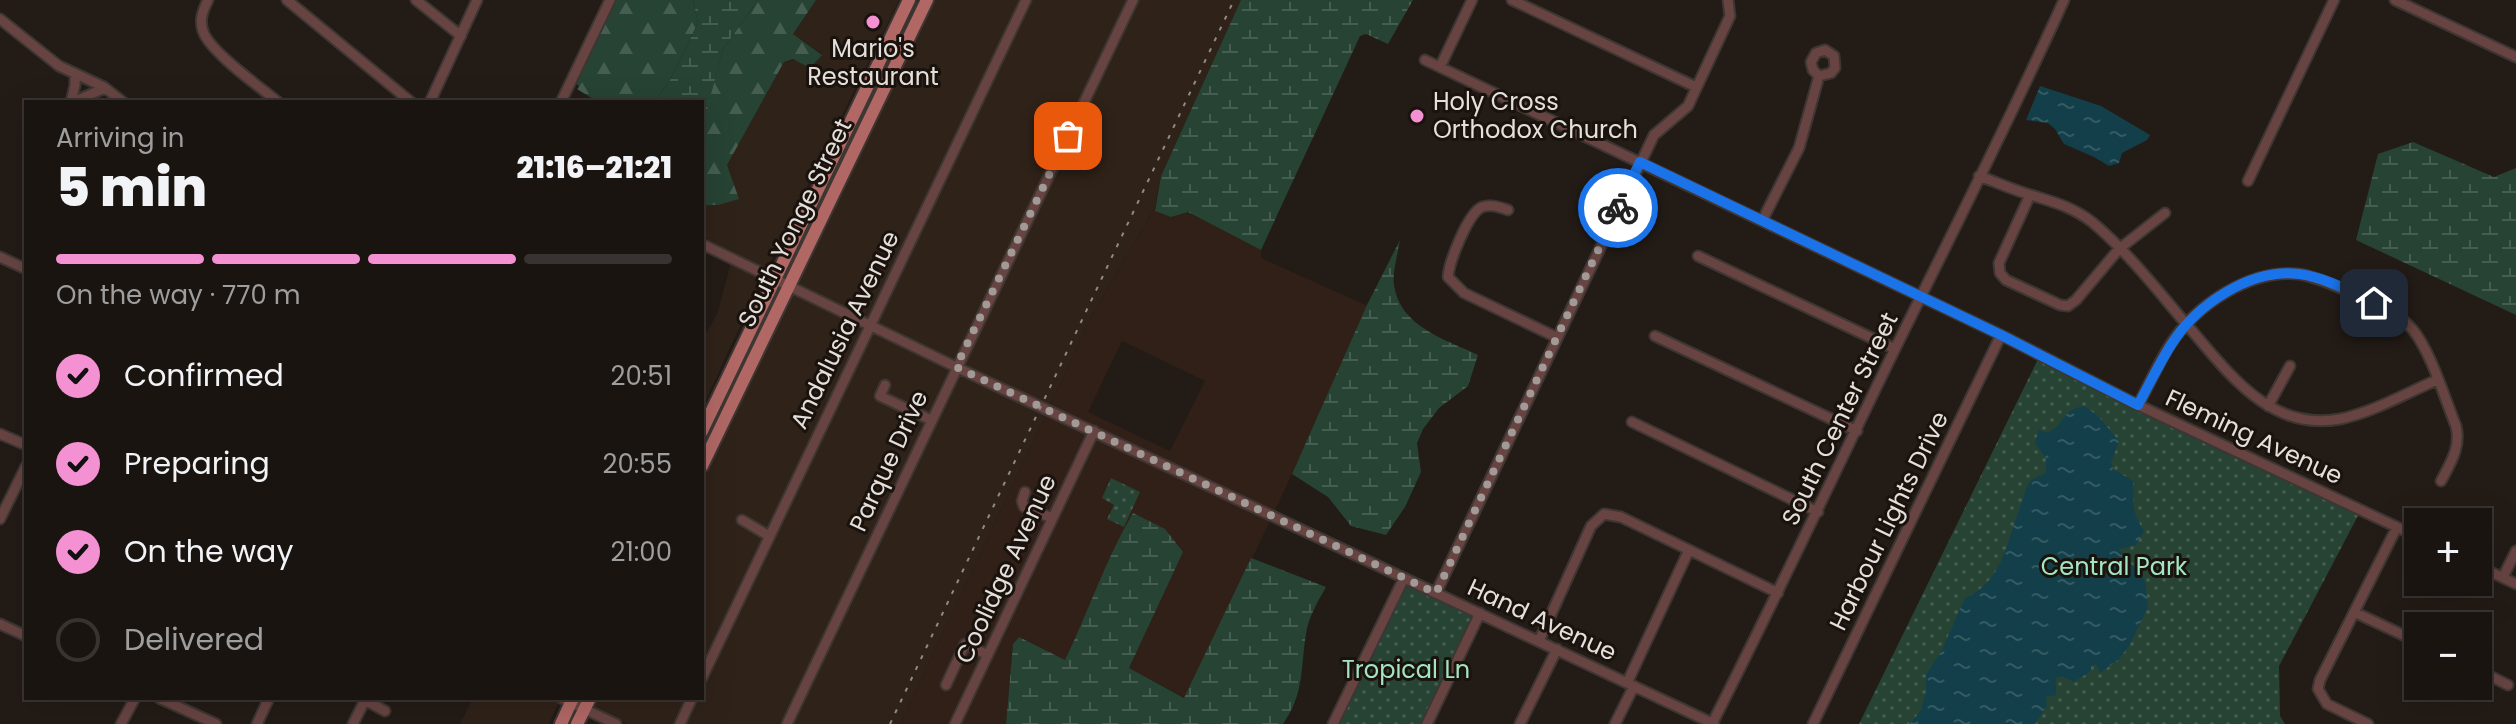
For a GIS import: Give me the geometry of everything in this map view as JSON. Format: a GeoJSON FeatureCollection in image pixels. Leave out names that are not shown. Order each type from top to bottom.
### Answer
{"type":"FeatureCollection","features":[{"type":"Feature","properties":{"kind":"main road","name":"South Yonge Street"},"geometry":{"type":"LineString","coordinates":[[704,427],[909,0]]}},
{"type":"Feature","properties":{"kind":"main road","name":"South Yonge Street"},"geometry":{"type":"LineString","coordinates":[[704,462],[927,0]]}},
{"type":"Feature","properties":{"kind":"main road"},"geometry":{"type":"LineString","coordinates":[[868,123],[870,109],[884,74],[879,64]]}},
{"type":"Feature","properties":{"kind":"main road"},"geometry":{"type":"LineString","coordinates":[[561,724],[569,700]]}},
{"type":"Feature","properties":{"kind":"main road"},"geometry":{"type":"LineString","coordinates":[[577,724],[587,704]]}},
{"type":"Feature","properties":{"kind":"street"},"geometry":{"type":"LineString","coordinates":[[208,0],[202,12],[203,32],[212,46],[276,100]]}},
{"type":"Feature","properties":{"kind":"street"},"geometry":{"type":"LineString","coordinates":[[287,0],[409,100]]}},
{"type":"Feature","properties":{"kind":"street"},"geometry":{"type":"LineString","coordinates":[[416,0],[461,36]]}},
{"type":"Feature","properties":{"kind":"street"},"geometry":{"type":"LineString","coordinates":[[431,100],[477,0]]}},
{"type":"Feature","properties":{"kind":"street"},"geometry":{"type":"LineString","coordinates":[[562,100],[610,0]]}},
{"type":"Feature","properties":{"kind":"street","name":"Andalusia Avenue"},"geometry":{"type":"LineString","coordinates":[[704,674],[1026,0]]}},
{"type":"Feature","properties":{"kind":"street","name":"Parque Drive"},"geometry":{"type":"LineString","coordinates":[[787,724],[1133,0]]}},
{"type":"Feature","properties":{"kind":"street"},"geometry":{"type":"LineString","coordinates":[[1440,67],[1472,0]]}},
{"type":"Feature","properties":{"kind":"street"},"geometry":{"type":"LineString","coordinates":[[1512,0],[1696,87]]}},
{"type":"Feature","properties":{"kind":"street"},"geometry":{"type":"LineString","coordinates":[[1436,593],[1640,162],[1654,135],[1661,126],[1682,113],[1696,87],[1730,16],[1728,0]]}},
{"type":"Feature","properties":{"kind":"street","name":"South Center Street"},"geometry":{"type":"LineString","coordinates":[[1713,724],[1979,176],[2021,96],[2064,0]]}},
{"type":"Feature","properties":{"kind":"street"},"geometry":{"type":"LineString","coordinates":[[2248,181],[2334,0]]}},
{"type":"Feature","properties":{"kind":"street"},"geometry":{"type":"LineString","coordinates":[[2395,0],[2516,57]]}},
{"type":"Feature","properties":{"kind":"street"},"geometry":{"type":"LineString","coordinates":[[0,19],[59,66],[105,88],[120,100]]}},
{"type":"Feature","properties":{"kind":"street","name":"Fleming Avenue"},"geometry":{"type":"LineString","coordinates":[[1425,60],[2404,530]]}},
{"type":"Feature","properties":{"kind":"street"},"geometry":{"type":"LineString","coordinates":[[72,100],[75,74]]}},
{"type":"Feature","properties":{"kind":"street"},"geometry":{"type":"LineString","coordinates":[[1762,221],[1799,148],[1819,76]]}},
{"type":"Feature","properties":{"kind":"street"},"geometry":{"type":"LineString","coordinates":[[77,100],[105,88]]}},
{"type":"Feature","properties":{"kind":"street"},"geometry":{"type":"LineString","coordinates":[[1979,176],[2061,203],[2081,214],[2119,249],[2236,383],[2268,406],[2308,420],[2340,419],[2437,380]]}},
{"type":"Feature","properties":{"kind":"street"},"geometry":{"type":"LineString","coordinates":[[2030,195],[1999,263],[2000,273],[2006,280],[2060,305],[2068,306],[2119,249],[2165,213]]}},
{"type":"Feature","properties":{"kind":"street"},"geometry":{"type":"LineString","coordinates":[[1508,210],[1495,205],[1478,210],[1470,219],[1449,267],[1448,277],[1464,293],[1556,337]]}},
{"type":"Feature","properties":{"kind":"street","name":"Hand Avenue"},"geometry":{"type":"LineString","coordinates":[[704,245],[1713,724]]}},
{"type":"Feature","properties":{"kind":"street"},"geometry":{"type":"LineString","coordinates":[[1698,256],[1895,349]]}},
{"type":"Feature","properties":{"kind":"street"},"geometry":{"type":"LineString","coordinates":[[0,257],[24,268]]}},
{"type":"Feature","properties":{"kind":"street"},"geometry":{"type":"LineString","coordinates":[[2138,405],[2186,324],[2250,279],[2300,274],[2352,292],[2396,314],[2414,331],[2459,438],[2456,454],[2441,481]]}},
{"type":"Feature","properties":{"kind":"street","name":"Harbour Lights Drive"},"geometry":{"type":"LineString","coordinates":[[1813,724],[2001,335]]}},
{"type":"Feature","properties":{"kind":"street"},"geometry":{"type":"LineString","coordinates":[[1655,336],[1857,431]]}},
{"type":"Feature","properties":{"kind":"street"},"geometry":{"type":"LineString","coordinates":[[2268,406],[2290,366]]}},
{"type":"Feature","properties":{"kind":"street"},"geometry":{"type":"LineString","coordinates":[[885,385],[880,396],[931,420]]}},
{"type":"Feature","properties":{"kind":"street"},"geometry":{"type":"LineString","coordinates":[[1632,422],[1818,512]]}},
{"type":"Feature","properties":{"kind":"street","name":"Coolidge Avenue"},"geometry":{"type":"LineString","coordinates":[[955,724],[1094,431]]}},
{"type":"Feature","properties":{"kind":"street"},"geometry":{"type":"LineString","coordinates":[[0,434],[24,444]]}},
{"type":"Feature","properties":{"kind":"street"},"geometry":{"type":"LineString","coordinates":[[0,519],[24,470]]}},
{"type":"Feature","properties":{"kind":"street"},"geometry":{"type":"LineString","coordinates":[[1025,492],[1024,507],[1052,518]]}},
{"type":"Feature","properties":{"kind":"street"},"geometry":{"type":"LineString","coordinates":[[1539,641],[1591,526],[1604,514],[1621,517],[1778,593]]}},
{"type":"Feature","properties":{"kind":"street"},"geometry":{"type":"LineString","coordinates":[[742,520],[769,536]]}},
{"type":"Feature","properties":{"kind":"street"},"geometry":{"type":"LineString","coordinates":[[2368,724],[2327,704],[2318,689],[2397,527]]}},
{"type":"Feature","properties":{"kind":"street"},"geometry":{"type":"LineString","coordinates":[[1615,724],[1689,550]]}},
{"type":"Feature","properties":{"kind":"street"},"geometry":{"type":"LineString","coordinates":[[2503,577],[2516,551]]}},
{"type":"Feature","properties":{"kind":"street"},"geometry":{"type":"LineString","coordinates":[[2492,572],[2516,584]]}},
{"type":"Feature","properties":{"kind":"street"},"geometry":{"type":"LineString","coordinates":[[1333,724],[1404,578]]}},
{"type":"Feature","properties":{"kind":"street"},"geometry":{"type":"LineString","coordinates":[[2354,612],[2404,635]]}},
{"type":"Feature","properties":{"kind":"street"},"geometry":{"type":"LineString","coordinates":[[1427,724],[1480,613]]}},
{"type":"Feature","properties":{"kind":"street"},"geometry":{"type":"LineString","coordinates":[[0,624],[24,635]]}},
{"type":"Feature","properties":{"kind":"street"},"geometry":{"type":"LineString","coordinates":[[946,685],[965,644],[988,655]]}},
{"type":"Feature","properties":{"kind":"street"},"geometry":{"type":"LineString","coordinates":[[1520,724],[1557,649]]}},
{"type":"Feature","properties":{"kind":"street"},"geometry":{"type":"LineString","coordinates":[[2492,677],[2508,685]]}},
{"type":"Feature","properties":{"kind":"street"},"geometry":{"type":"LineString","coordinates":[[121,724],[134,700]]}},
{"type":"Feature","properties":{"kind":"street"},"geometry":{"type":"LineString","coordinates":[[163,700],[216,724]]}},
{"type":"Feature","properties":{"kind":"street"},"geometry":{"type":"LineString","coordinates":[[257,724],[268,700]]}},
{"type":"Feature","properties":{"kind":"street"},"geometry":{"type":"LineString","coordinates":[[353,724],[365,700]]}},
{"type":"Feature","properties":{"kind":"street"},"geometry":{"type":"LineString","coordinates":[[367,700],[385,711]]}},
{"type":"Feature","properties":{"kind":"street"},"geometry":{"type":"LineString","coordinates":[[569,700],[587,704],[616,724]]}},
{"type":"Feature","properties":{"kind":"street"},"geometry":{"type":"LineString","coordinates":[[680,724],[691,700]]}},
{"type":"Feature","properties":{"kind":"shaded area"},"geometry":{"type":"Polygon","coordinates":[[[816,0],[899,0],[766,270],[706,238],[704,205],[718,205],[727,165],[784,62],[822,54],[793,34],[816,0]]]}},
{"type":"Feature","properties":{"kind":"shaded area"},"geometry":{"type":"Polygon","coordinates":[[[933,0],[1021,0],[867,319],[795,284],[933,0]]]}},
{"type":"Feature","properties":{"kind":"shaded area"},"geometry":{"type":"Polygon","coordinates":[[[1030,0],[1129,0],[955,361],[875,322],[1030,0]]]}},
{"type":"Feature","properties":{"kind":"shaded area"},"geometry":{"type":"Polygon","coordinates":[[[1138,0],[1241,0],[1161,176],[1155,208],[1092,315],[1050,406],[962,365],[1138,0]]]}},
{"type":"Feature","properties":{"kind":"shaded area"},"geometry":{"type":"Polygon","coordinates":[[[1155,208],[1155,211],[1171,217],[1188,212],[1261,250],[1261,258],[1368,306],[1275,511],[1050,406],[1092,315],[1155,208]],[[1122,341],[1088,412],[1170,451],[1205,381],[1122,341]]]}},
{"type":"Feature","properties":{"kind":"shaded area"},"geometry":{"type":"Polygon","coordinates":[[[731,263],[762,278],[704,405],[704,337],[717,314],[731,263]]]}},
{"type":"Feature","properties":{"kind":"shaded area"},"geometry":{"type":"Polygon","coordinates":[[[792,292],[864,327],[768,530],[742,514],[736,520],[764,538],[704,664],[704,478],[792,292]]]}},
{"type":"Feature","properties":{"kind":"shaded area"},"geometry":{"type":"Polygon","coordinates":[[[871,330],[951,369],[929,414],[885,394],[890,383],[883,380],[876,395],[878,400],[925,423],[783,724],[685,724],[696,700],[704,700],[704,683],[871,330]]]}},
{"type":"Feature","properties":{"kind":"shaded area"},"geometry":{"type":"Polygon","coordinates":[[[958,373],[1046,414],[900,724],[792,724],[958,373]]]}},
{"type":"Feature","properties":{"kind":"shaded area"},"geometry":{"type":"Polygon","coordinates":[[[1046,414],[1088,433],[1050,513],[1028,504],[1030,489],[1022,488],[1018,500],[1020,509],[1047,521],[986,649],[968,640],[961,643],[941,688],[948,690],[967,650],[982,657],[950,724],[900,724],[1046,414]]]}},
{"type":"Feature","properties":{"kind":"shaded area"},"geometry":{"type":"Polygon","coordinates":[[[1096,437],[1271,519],[1185,698],[1129,668],[1183,552],[1089,610],[1065,660],[1019,637],[1013,644],[1006,724],[959,724],[1096,437]]]}},
{"type":"Feature","properties":{"kind":"shaded area"},"geometry":{"type":"Polygon","coordinates":[[[472,700],[559,702],[549,724],[460,724],[472,700]]]}},
{"type":"Feature","properties":{"kind":"shaded area"},"geometry":{"type":"Polygon","coordinates":[[[597,700],[687,700],[676,724],[627,724],[593,708],[597,700]]]}},
{"type":"Feature","properties":{"kind":"green space"},"geometry":{"type":"Polygon","coordinates":[[[615,0],[693,0],[698,23],[670,80],[655,100],[595,100],[577,89],[579,86],[575,83],[615,0]]]}},
{"type":"Feature","properties":{"kind":"green space"},"geometry":{"type":"Polygon","coordinates":[[[693,0],[758,0],[723,49],[704,120],[704,100],[655,100],[670,80],[698,23],[693,0]]]}},
{"type":"Feature","properties":{"kind":"green space"},"geometry":{"type":"Polygon","coordinates":[[[758,0],[816,0],[793,34],[822,55],[810,68],[793,59],[784,62],[727,165],[739,199],[704,205],[704,118],[723,49],[758,0]]]}},
{"type":"Feature","properties":{"kind":"green space"},"geometry":{"type":"Polygon","coordinates":[[[1241,0],[1413,0],[1388,44],[1366,34],[1360,36],[1261,250],[1188,212],[1171,217],[1155,211],[1161,176],[1241,0]]]}},
{"type":"Feature","properties":{"kind":"green space"},"geometry":{"type":"Polygon","coordinates":[[[2413,142],[2494,177],[2516,168],[2516,315],[2356,240],[2378,154],[2413,142]]]}},
{"type":"Feature","properties":{"kind":"green space"},"geometry":{"type":"Polygon","coordinates":[[[1400,240],[1394,285],[1405,311],[1426,330],[1478,355],[1468,386],[1439,408],[1423,429],[1417,443],[1421,472],[1405,507],[1386,535],[1351,526],[1328,497],[1292,474],[1367,305],[1400,240]]]}},
{"type":"Feature","properties":{"kind":"green space","name":"Central Park"},"geometry":{"type":"Polygon","coordinates":[[[2040,355],[2361,510],[2279,666],[2280,716],[2285,724],[1859,724],[2040,355]]]}},
{"type":"Feature","properties":{"kind":"green space"},"geometry":{"type":"Polygon","coordinates":[[[1111,478],[1140,492],[1124,527],[1107,519],[1114,505],[1102,498],[1111,478]]]}},
{"type":"Feature","properties":{"kind":"green space"},"geometry":{"type":"Polygon","coordinates":[[[1133,513],[1165,529],[1183,552],[1129,668],[1184,698],[1251,558],[1326,587],[1309,622],[1298,691],[1283,724],[1006,724],[1013,644],[1019,637],[1065,660],[1133,513]]]}},
{"type":"Feature","properties":{"kind":"green space","name":"Tropical Ln"},"geometry":{"type":"Polygon","coordinates":[[[1406,583],[1474,616],[1422,724],[1338,724],[1406,583]]]}},
{"type":"Feature","properties":{"kind":"water"},"geometry":{"type":"Polygon","coordinates":[[[2040,86],[2101,106],[2150,135],[2147,140],[2122,153],[2119,163],[2109,166],[2064,144],[2048,123],[2026,120],[2040,86]]]}},
{"type":"Feature","properties":{"kind":"water"},"geometry":{"type":"Polygon","coordinates":[[[2084,406],[2098,416],[2119,441],[2111,462],[2113,469],[2133,481],[2134,511],[2144,531],[2136,545],[2119,549],[2145,581],[2148,607],[2129,646],[2119,659],[2100,673],[2096,664],[2074,682],[2062,676],[2056,678],[2056,695],[2046,697],[2047,705],[2035,724],[1910,724],[1921,710],[1926,692],[1926,674],[1941,652],[1965,598],[1978,591],[1996,571],[2027,487],[2033,479],[2046,473],[2046,458],[2035,443],[2039,429],[2047,433],[2053,430],[2070,411],[2084,406]]]}},
{"type":"Feature","properties":{"kind":"railway"},"geometry":{"type":"LineString","coordinates":[[890,724],[1234,0]]}},
{"type":"Feature","properties":{"kind":"way so far"},"geometry":{"type":"LineString","coordinates":[[1068,136],[956,367],[1436,593],[1618,208]]}},
{"type":"Feature","properties":{"kind":"place","name":"Mario's Restaurant"},"geometry":{"type":"Point","coordinates":[873,22]}},
{"type":"Feature","properties":{"kind":"place","name":"Holy Cross Orthodox Church"},"geometry":{"type":"Point","coordinates":[1417,116]}},
{"type":"Feature","properties":{"kind":"route"},"geometry":{"type":"LineString","coordinates":[[1618,208],[1640,162],[2001,335],[2138,405],[2186,324],[2250,279],[2300,274],[2374,303]]}}]}
